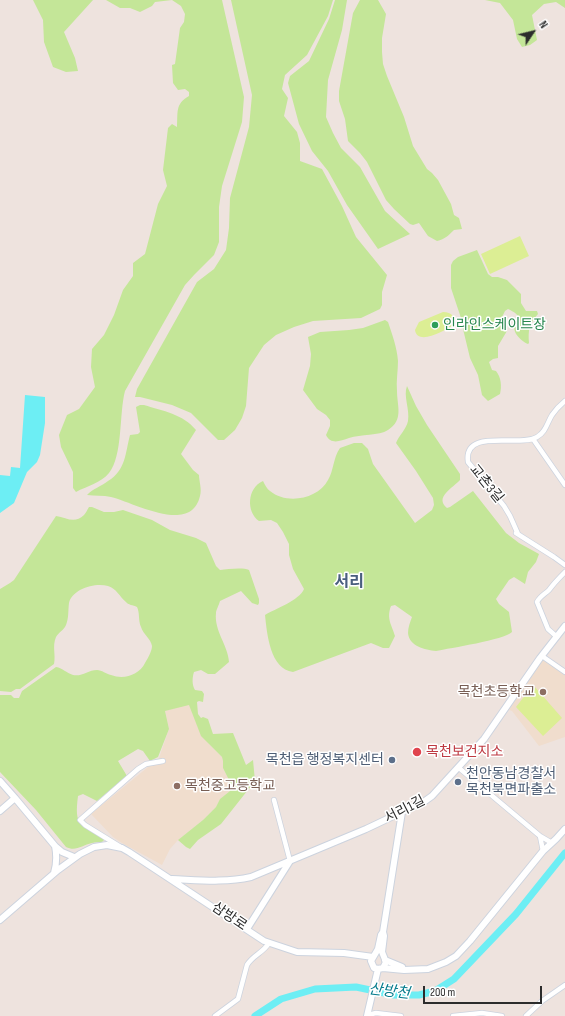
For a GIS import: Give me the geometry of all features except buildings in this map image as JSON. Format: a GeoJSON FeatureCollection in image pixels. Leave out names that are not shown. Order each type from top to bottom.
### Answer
{"type":"FeatureCollection","features":[{"type":"Feature","properties":{"kind":"street"},"geometry":{"type":"LineString","coordinates":[[565,401],[552,416],[542,434],[533,439],[565,486]]}},
{"type":"Feature","properties":{"kind":"street","name":"교촌3길"},"geometry":{"type":"LineString","coordinates":[[533,439],[477,442],[471,447],[468,455],[468,462],[504,506],[510,516],[517,534],[554,556],[565,565]]}},
{"type":"Feature","properties":{"kind":"street"},"geometry":{"type":"LineString","coordinates":[[557,637],[548,629],[537,602],[540,597],[548,591],[553,583],[565,572]]}},
{"type":"Feature","properties":{"kind":"street","name":"서리1길"},"geometry":{"type":"LineString","coordinates":[[172,879],[239,880],[251,877],[425,801],[432,796],[459,768],[484,739],[542,656],[565,626]]}},
{"type":"Feature","properties":{"kind":"street"},"geometry":{"type":"LineString","coordinates":[[542,656],[565,672]]}},
{"type":"Feature","properties":{"kind":"street","name":"삼방로"},"geometry":{"type":"LineString","coordinates":[[163,761],[146,764],[80,820],[85,825],[172,879],[269,943],[297,952],[374,956]]}},
{"type":"Feature","properties":{"kind":"street"},"geometry":{"type":"LineString","coordinates":[[459,768],[540,836],[552,842]]}},
{"type":"Feature","properties":{"kind":"street"},"geometry":{"type":"LineString","coordinates":[[0,781],[16,798],[55,846],[62,852],[74,857]]}},
{"type":"Feature","properties":{"kind":"street"},"geometry":{"type":"LineString","coordinates":[[0,811],[16,798]]}},
{"type":"Feature","properties":{"kind":"street"},"geometry":{"type":"LineString","coordinates":[[247,929],[290,861],[274,800]]}},
{"type":"Feature","properties":{"kind":"street"},"geometry":{"type":"LineString","coordinates":[[402,812],[383,932],[374,956],[371,959],[371,964],[379,971],[428,969],[446,962],[456,956],[485,923],[543,851],[565,829]]}},
{"type":"Feature","properties":{"kind":"street"},"geometry":{"type":"LineString","coordinates":[[540,836],[543,851]]}},
{"type":"Feature","properties":{"kind":"street","name":"삼방로"},"geometry":{"type":"LineString","coordinates":[[0,920],[74,857],[94,847],[106,845],[122,848]]}},
{"type":"Feature","properties":{"kind":"street"},"geometry":{"type":"LineString","coordinates":[[54,874],[57,864],[55,846]]}},
{"type":"Feature","properties":{"kind":"street"},"geometry":{"type":"LineString","coordinates":[[383,932],[382,952],[386,964],[379,971],[368,1014],[376,1013],[401,1016]]}},
{"type":"Feature","properties":{"kind":"street"},"geometry":{"type":"LineString","coordinates":[[215,1016],[238,999],[247,965],[266,948],[269,943]]}},
{"type":"Feature","properties":{"kind":"street","name":"삼방로"},"geometry":{"type":"LineString","coordinates":[[348,954],[351,957],[361,959],[371,964]]}},
{"type":"Feature","properties":{"kind":"street"},"geometry":{"type":"LineString","coordinates":[[374,956],[379,955],[409,970]]}},
{"type":"Feature","properties":{"kind":"street"},"geometry":{"type":"LineString","coordinates":[[526,1016],[542,1000],[565,985]]}},
{"type":"Feature","properties":{"kind":"street"},"geometry":{"type":"LineString","coordinates":[[454,1016],[482,1013],[502,1016]]}},
{"type":"Feature","properties":{"kind":"shaded area","name":"목천초등학교"},"geometry":{"type":"Polygon","coordinates":[[[542,659],[565,674],[565,737],[539,746],[512,711],[509,710],[542,659]]]}},
{"type":"Feature","properties":{"kind":"shaded area","name":"목천중고등학교"},"geometry":{"type":"Polygon","coordinates":[[[188,704],[198,728],[209,744],[222,757],[223,768],[229,780],[230,791],[220,799],[216,807],[203,820],[178,840],[170,849],[162,865],[113,837],[91,814],[159,758],[169,729],[165,711],[188,704]]]}},
{"type":"Feature","properties":{"kind":"green space"},"geometry":{"type":"Polygon","coordinates":[[[33,0],[93,0],[64,32],[75,58],[78,71],[66,72],[53,67],[44,42],[43,20],[33,0]]]}},
{"type":"Feature","properties":{"kind":"green space"},"geometry":{"type":"Polygon","coordinates":[[[106,0],[172,0],[155,2],[152,6],[140,12],[130,8],[120,8],[106,0]]]}},
{"type":"Feature","properties":{"kind":"green space"},"geometry":{"type":"Polygon","coordinates":[[[172,0],[222,0],[244,97],[242,122],[222,186],[219,207],[219,242],[214,255],[185,285],[125,391],[117,456],[109,473],[94,484],[76,492],[73,488],[73,472],[61,447],[59,435],[67,415],[79,409],[95,387],[91,367],[92,349],[104,335],[114,315],[123,290],[133,276],[133,263],[145,254],[158,204],[167,186],[163,170],[168,128],[172,124],[177,127],[179,105],[189,96],[189,92],[185,89],[178,90],[173,83],[172,65],[175,64],[180,28],[184,22],[185,14],[181,6],[172,0]]]}},
{"type":"Feature","properties":{"kind":"green space"},"geometry":{"type":"Polygon","coordinates":[[[231,0],[333,0],[328,16],[307,55],[285,75],[282,89],[288,98],[284,116],[297,132],[300,143],[300,161],[322,169],[342,206],[356,237],[387,275],[382,292],[382,305],[380,309],[361,318],[313,321],[276,335],[264,345],[249,368],[246,406],[242,418],[235,430],[224,440],[218,440],[191,413],[172,405],[135,397],[137,389],[197,282],[214,269],[226,250],[229,228],[230,198],[249,127],[252,95],[231,0]]]}},
{"type":"Feature","properties":{"kind":"green space"},"geometry":{"type":"Polygon","coordinates":[[[335,0],[347,0],[342,30],[328,80],[326,117],[341,148],[360,167],[385,211],[410,234],[378,249],[347,205],[328,171],[312,151],[299,124],[288,83],[290,76],[309,61],[329,19],[335,0]]]}},
{"type":"Feature","properties":{"kind":"green space"},"geometry":{"type":"Polygon","coordinates":[[[360,0],[378,0],[386,14],[382,38],[382,52],[383,64],[387,76],[404,117],[413,146],[427,169],[438,180],[451,204],[454,215],[459,218],[462,229],[454,230],[447,237],[437,241],[428,236],[419,223],[413,225],[410,224],[394,209],[386,200],[367,162],[348,141],[345,119],[339,101],[339,91],[353,13],[360,0]]]}},
{"type":"Feature","properties":{"kind":"green space"},"geometry":{"type":"Polygon","coordinates":[[[485,0],[565,0],[565,8],[556,2],[544,4],[532,15],[537,40],[530,45],[522,47],[517,39],[513,20],[500,3],[485,0]]]}},
{"type":"Feature","properties":{"kind":"green space"},"geometry":{"type":"Polygon","coordinates":[[[520,236],[529,256],[490,274],[481,254],[520,236]]]}},
{"type":"Feature","properties":{"kind":"green space"},"geometry":{"type":"Polygon","coordinates":[[[477,250],[488,274],[492,277],[507,280],[521,294],[521,303],[526,311],[537,311],[538,314],[530,327],[528,344],[521,340],[516,334],[514,327],[519,321],[517,315],[508,309],[505,311],[499,323],[507,331],[498,346],[498,358],[489,362],[492,370],[496,371],[499,376],[501,391],[500,394],[488,401],[482,395],[478,375],[470,358],[461,318],[451,288],[451,265],[453,261],[458,257],[477,250]]]}},
{"type":"Feature","properties":{"kind":"green space","name":"인라인스케이트장"},"geometry":{"type":"Polygon","coordinates":[[[443,312],[449,313],[454,317],[453,325],[432,336],[421,337],[417,335],[415,330],[419,322],[443,312]]]}},
{"type":"Feature","properties":{"kind":"green space"},"geometry":{"type":"Polygon","coordinates":[[[385,320],[388,322],[398,361],[398,417],[396,422],[384,432],[339,441],[330,440],[326,435],[330,426],[330,420],[326,415],[317,409],[303,390],[310,366],[311,354],[308,337],[320,332],[363,328],[385,320]]]}},
{"type":"Feature","properties":{"kind":"green space"},"geometry":{"type":"Polygon","coordinates":[[[407,386],[427,425],[460,474],[460,480],[449,489],[444,496],[444,504],[447,508],[473,491],[506,533],[519,543],[539,554],[536,562],[528,572],[525,584],[514,577],[509,580],[496,599],[499,604],[509,612],[512,632],[499,638],[476,643],[436,651],[427,650],[411,641],[408,633],[412,617],[395,605],[391,606],[389,615],[395,636],[389,648],[383,648],[371,643],[293,672],[285,669],[279,664],[271,650],[265,615],[298,597],[304,589],[293,569],[289,555],[289,544],[283,532],[277,523],[271,520],[259,521],[255,517],[250,506],[251,494],[258,484],[263,481],[270,491],[285,498],[293,499],[310,496],[323,487],[328,480],[340,448],[354,443],[362,443],[368,449],[373,464],[415,523],[432,510],[434,505],[433,498],[396,443],[408,421],[406,394],[407,386]]]}},
{"type":"Feature","properties":{"kind":"green space"},"geometry":{"type":"Polygon","coordinates":[[[140,405],[158,409],[179,417],[185,420],[196,430],[181,454],[193,470],[199,475],[201,493],[195,507],[186,513],[174,515],[161,513],[147,510],[111,497],[87,495],[114,477],[122,467],[130,435],[138,434],[140,432],[136,407],[140,405]]]}},
{"type":"Feature","properties":{"kind":"green space"},"geometry":{"type":"Polygon","coordinates":[[[89,507],[104,512],[123,510],[152,520],[170,530],[196,538],[206,543],[216,566],[220,570],[239,568],[249,570],[259,599],[258,605],[252,603],[241,591],[220,601],[216,612],[216,620],[229,662],[215,674],[208,674],[201,670],[194,672],[193,679],[193,686],[195,690],[202,691],[204,694],[203,702],[197,702],[198,714],[201,718],[203,717],[208,719],[213,734],[233,733],[246,765],[253,760],[255,781],[221,824],[198,840],[190,849],[178,840],[203,820],[216,807],[220,799],[230,791],[229,780],[223,768],[222,757],[201,736],[189,705],[165,711],[169,729],[158,757],[150,761],[143,751],[138,749],[118,761],[127,776],[97,801],[83,794],[78,796],[78,819],[84,827],[105,839],[102,842],[88,844],[73,849],[66,847],[36,810],[0,772],[0,695],[11,695],[14,698],[19,698],[22,691],[56,667],[61,668],[73,675],[79,675],[97,670],[116,676],[126,677],[139,671],[149,657],[152,646],[142,630],[137,607],[127,603],[111,587],[103,585],[91,586],[79,590],[71,598],[66,625],[57,635],[55,640],[54,664],[20,689],[16,689],[11,692],[0,691],[0,589],[14,580],[56,516],[74,520],[81,518],[89,507]]]}},
{"type":"Feature","properties":{"kind":"green space"},"geometry":{"type":"Polygon","coordinates":[[[535,687],[562,718],[543,736],[516,707],[535,687]]]}},
{"type":"Feature","properties":{"kind":"water"},"geometry":{"type":"Polygon","coordinates":[[[25,395],[45,397],[45,423],[40,455],[37,462],[27,472],[14,503],[0,513],[0,475],[10,476],[11,467],[20,468],[25,395]]]}},
{"type":"Feature","properties":{"kind":"waterway","name":"산방천"},"geometry":{"type":"LineString","coordinates":[[255,1016],[281,999],[315,989],[356,987],[394,995],[419,995],[435,991],[454,979],[516,914],[565,853]]}},
{"type":"Feature","properties":{"kind":"place","name":"인라인스케이트장"},"geometry":{"type":"Point","coordinates":[435,325]}},
{"type":"Feature","properties":{"kind":"place","name":"목천초등학교"},"geometry":{"type":"Point","coordinates":[543,692]}},
{"type":"Feature","properties":{"kind":"place","name":"목천보건지소"},"geometry":{"type":"Point","coordinates":[417,752]}},
{"type":"Feature","properties":{"kind":"place","name":"목천읍 행정복지센터"},"geometry":{"type":"Point","coordinates":[392,760]}},
{"type":"Feature","properties":{"kind":"place","name":"천안동남경찰서 목천북면파출소"},"geometry":{"type":"Point","coordinates":[458,782]}},
{"type":"Feature","properties":{"kind":"place","name":"목천중고등학교"},"geometry":{"type":"Point","coordinates":[177,786]}},
{"type":"Feature","properties":{"kind":"district","name":"서리"},"geometry":{"type":"Point","coordinates":[349,583]}}]}
